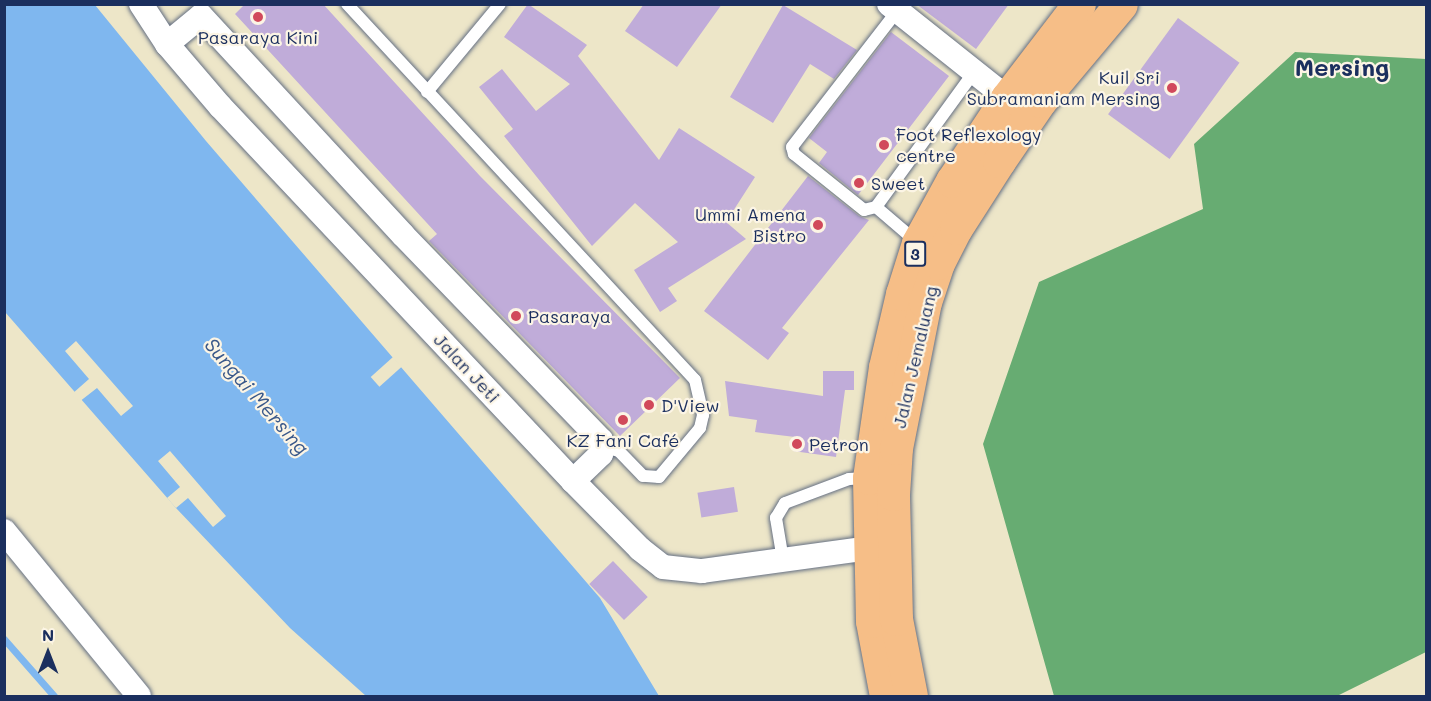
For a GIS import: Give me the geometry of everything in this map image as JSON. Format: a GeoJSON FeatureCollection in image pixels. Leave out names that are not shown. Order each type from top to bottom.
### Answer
{"type":"FeatureCollection","features":[{"type":"Feature","properties":{"kind":"highway","name":"Jalan Jemaluang"},"geometry":{"type":"LineString","coordinates":[[886,696],[872,621],[869,478],[885,367],[918,243],[952,181],[1007,98],[1079,4]]}},
{"type":"Feature","properties":{"kind":"highway","name":"Jalan Jemaluang"},"geometry":{"type":"LineString","coordinates":[[911,696],[896,619],[893,494],[896,448],[925,302],[938,263],[956,228],[999,161],[1040,101],[1121,4]]}},
{"type":"Feature","properties":{"kind":"street","name":"Jalan Jeti"},"geometry":{"type":"LineString","coordinates":[[141,4],[167,44],[220,106],[573,481],[640,549],[663,567],[702,571],[871,548]]}},
{"type":"Feature","properties":{"kind":"street"},"geometry":{"type":"LineString","coordinates":[[893,8],[1007,98]]}},
{"type":"Feature","properties":{"kind":"street"},"geometry":{"type":"LineString","coordinates":[[167,44],[198,10],[403,235],[601,440],[603,447],[601,454],[573,481]]}},
{"type":"Feature","properties":{"kind":"street"},"geometry":{"type":"LineString","coordinates":[[4,531],[140,696]]}},
{"type":"Feature","properties":{"kind":"lane"},"geometry":{"type":"LineString","coordinates":[[347,4],[696,380],[703,415],[700,428],[659,477],[643,476],[619,451],[603,447]]}},
{"type":"Feature","properties":{"kind":"lane"},"geometry":{"type":"LineString","coordinates":[[427,92],[500,4]]}},
{"type":"Feature","properties":{"kind":"lane"},"geometry":{"type":"LineString","coordinates":[[893,8],[792,147],[794,154],[864,210],[876,207],[974,72]]}},
{"type":"Feature","properties":{"kind":"lane"},"geometry":{"type":"LineString","coordinates":[[876,207],[918,243]]}},
{"type":"Feature","properties":{"kind":"lane"},"geometry":{"type":"LineString","coordinates":[[783,560],[777,518],[785,503],[849,479],[869,478]]}},
{"type":"Feature","properties":{"kind":"green space"},"geometry":{"type":"Polygon","coordinates":[[[1295,52],[1426,59],[1426,652],[1337,696],[1054,696],[983,444],[1039,282],[1203,209],[1194,144],[1295,52]]]}},
{"type":"Feature","properties":{"kind":"water","name":"Sungai Mersing"},"geometry":{"type":"Polygon","coordinates":[[[5,5],[95,5],[206,141],[600,598],[659,696],[366,696],[290,628],[176,508],[5,312],[5,5]]]}},
{"type":"Feature","properties":{"kind":"pier"},"geometry":{"type":"Polygon","coordinates":[[[76,341],[133,406],[121,416],[97,388],[79,402],[72,394],[89,379],[65,351],[76,341]]]}},
{"type":"Feature","properties":{"kind":"pier"},"geometry":{"type":"Polygon","coordinates":[[[393,357],[402,367],[379,387],[371,377],[393,357]]]}},
{"type":"Feature","properties":{"kind":"pier"},"geometry":{"type":"Polygon","coordinates":[[[170,451],[226,516],[213,527],[188,498],[176,508],[167,498],[180,487],[158,461],[170,451]]]}},
{"type":"Feature","properties":{"kind":"building"},"geometry":{"type":"Polygon","coordinates":[[[245,4],[323,4],[480,176],[680,378],[620,436],[429,241],[437,234],[235,14],[245,4]]]}},
{"type":"Feature","properties":{"kind":"building"},"geometry":{"type":"Polygon","coordinates":[[[528,4],[587,45],[578,56],[659,160],[679,128],[755,177],[726,222],[746,239],[668,288],[677,301],[660,312],[634,270],[678,242],[635,203],[592,246],[504,136],[513,129],[479,87],[502,69],[536,111],[570,84],[504,37],[528,4]]]}},
{"type":"Feature","properties":{"kind":"building"},"geometry":{"type":"Polygon","coordinates":[[[644,4],[722,4],[677,67],[625,31],[644,4]]]}},
{"type":"Feature","properties":{"kind":"building"},"geometry":{"type":"Polygon","coordinates":[[[916,4],[1009,4],[976,49],[916,4]]]}},
{"type":"Feature","properties":{"kind":"building"},"geometry":{"type":"Polygon","coordinates":[[[783,5],[857,50],[834,79],[810,64],[773,123],[730,97],[783,5]]]}},
{"type":"Feature","properties":{"kind":"building","name":"Kuil Sri Subramaniam Mersing"},"geometry":{"type":"Polygon","coordinates":[[[1178,18],[1239,63],[1170,159],[1108,114],[1178,18]]]}},
{"type":"Feature","properties":{"kind":"building"},"geometry":{"type":"Polygon","coordinates":[[[891,32],[949,76],[858,195],[819,163],[827,152],[809,138],[891,32]]]}},
{"type":"Feature","properties":{"kind":"building"},"geometry":{"type":"Polygon","coordinates":[[[808,176],[859,216],[869,220],[782,328],[789,333],[768,360],[704,311],[808,176]]]}},
{"type":"Feature","properties":{"kind":"building"},"geometry":{"type":"Polygon","coordinates":[[[823,371],[854,371],[854,390],[845,390],[836,457],[793,451],[795,437],[755,432],[757,420],[729,416],[725,381],[823,396],[823,371]]]}},
{"type":"Feature","properties":{"kind":"building"},"geometry":{"type":"Polygon","coordinates":[[[734,487],[738,512],[701,517],[697,493],[734,487]]]}},
{"type":"Feature","properties":{"kind":"building"},"geometry":{"type":"Polygon","coordinates":[[[613,561],[648,597],[624,620],[589,584],[613,561]]]}},
{"type":"Feature","properties":{"kind":"waterway"},"geometry":{"type":"LineString","coordinates":[[4,639],[54,696]]}},
{"type":"Feature","properties":{"kind":"place","name":"Pasaraya Kini"},"geometry":{"type":"Point","coordinates":[258,17]}},
{"type":"Feature","properties":{"kind":"place","name":"Kuil Sri Subramaniam Mersing"},"geometry":{"type":"Point","coordinates":[1172,88]}},
{"type":"Feature","properties":{"kind":"place","name":"Foot Reflexology centre"},"geometry":{"type":"Point","coordinates":[884,145]}},
{"type":"Feature","properties":{"kind":"place","name":"Sweet"},"geometry":{"type":"Point","coordinates":[859,183]}},
{"type":"Feature","properties":{"kind":"place","name":"Ummi Amena Bistro"},"geometry":{"type":"Point","coordinates":[818,225]}},
{"type":"Feature","properties":{"kind":"place","name":"Pasaraya"},"geometry":{"type":"Point","coordinates":[516,316]}},
{"type":"Feature","properties":{"kind":"place","name":"D'View"},"geometry":{"type":"Point","coordinates":[649,405]}},
{"type":"Feature","properties":{"kind":"place","name":"KZ Fani Café"},"geometry":{"type":"Point","coordinates":[623,420]}},
{"type":"Feature","properties":{"kind":"place","name":"Petron"},"geometry":{"type":"Point","coordinates":[797,444]}},
{"type":"Feature","properties":{"kind":"district","name":"Mersing"},"geometry":{"type":"Point","coordinates":[1342,67]}}]}
